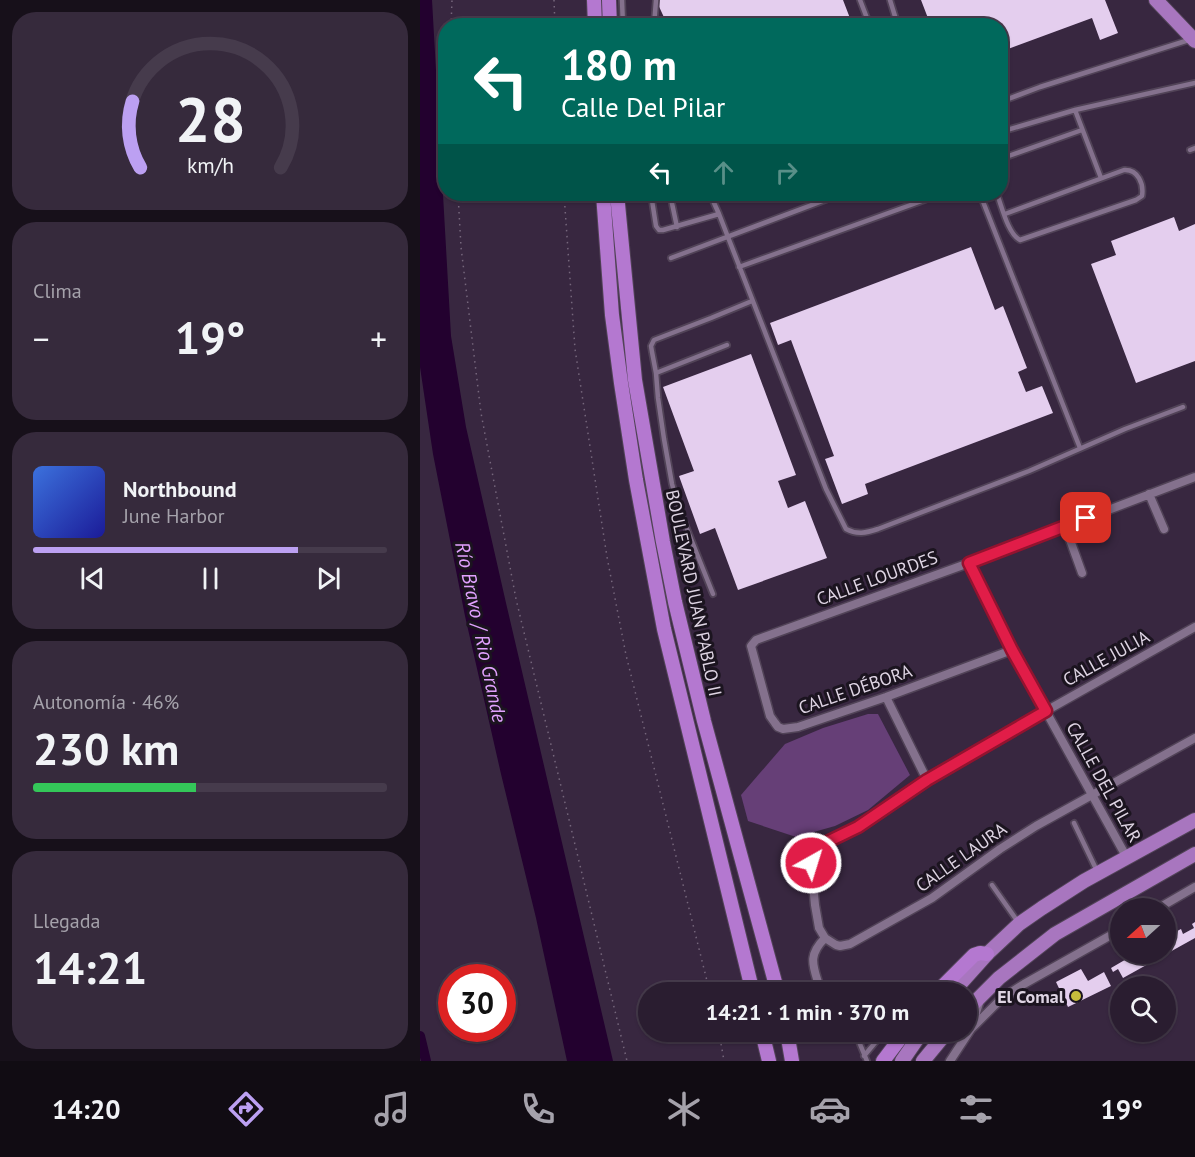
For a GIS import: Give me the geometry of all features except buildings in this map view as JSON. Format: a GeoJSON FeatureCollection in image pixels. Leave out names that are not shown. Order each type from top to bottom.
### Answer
{"type":"FeatureCollection","features":[{"type":"Feature","properties":{"kind":"highway"},"geometry":{"type":"LineString","coordinates":[[594,0],[595,18]]}},
{"type":"Feature","properties":{"kind":"highway"},"geometry":{"type":"LineString","coordinates":[[609,0],[610,18]]}},
{"type":"Feature","properties":{"kind":"highway","name":"BOULEVARD JUAN PABLO II"},"geometry":{"type":"LineString","coordinates":[[604,201],[612,315],[621,383],[636,480],[664,629],[750,982]]}},
{"type":"Feature","properties":{"kind":"highway","name":"BOULEVARD JUAN PABLO II"},"geometry":{"type":"LineString","coordinates":[[617,201],[635,380],[675,602],[704,721],[775,982]]}},
{"type":"Feature","properties":{"kind":"highway"},"geometry":{"type":"LineString","coordinates":[[947,982],[974,955],[987,954]]}},
{"type":"Feature","properties":{"kind":"highway"},"geometry":{"type":"LineString","coordinates":[[764,1042],[769,1061]]}},
{"type":"Feature","properties":{"kind":"highway"},"geometry":{"type":"LineString","coordinates":[[789,1042],[792,1061]]}},
{"type":"Feature","properties":{"kind":"highway"},"geometry":{"type":"LineString","coordinates":[[883,1061],[897,1042]]}},
{"type":"Feature","properties":{"kind":"main road"},"geometry":{"type":"LineString","coordinates":[[1156,0],[1194,40]]}},
{"type":"Feature","properties":{"kind":"main road"},"geometry":{"type":"LineString","coordinates":[[962,982],[1019,924],[1042,908],[1195,820]]}},
{"type":"Feature","properties":{"kind":"main road"},"geometry":{"type":"LineString","coordinates":[[977,1000],[999,978],[1055,934],[1195,854]]}},
{"type":"Feature","properties":{"kind":"main road"},"geometry":{"type":"LineString","coordinates":[[902,1061],[915,1042]]}},
{"type":"Feature","properties":{"kind":"main road"},"geometry":{"type":"LineString","coordinates":[[923,1061],[939,1042]]}},
{"type":"Feature","properties":{"kind":"street","name":"CALLE LOURDES"},"geometry":{"type":"LineString","coordinates":[[754,657],[751,646],[756,640],[969,563],[1195,477]]}},
{"type":"Feature","properties":{"kind":"street"},"geometry":{"type":"LineString","coordinates":[[1149,494],[1164,529]]}},
{"type":"Feature","properties":{"kind":"street"},"geometry":{"type":"LineString","coordinates":[[1065,526],[1083,573]]}},
{"type":"Feature","properties":{"kind":"street","name":"CALLE DEL PILAR"},"geometry":{"type":"LineString","coordinates":[[969,563],[1012,650],[1127,858]]}},
{"type":"Feature","properties":{"kind":"street","name":"CALLE JULIA"},"geometry":{"type":"LineString","coordinates":[[825,938],[819,928],[811,863],[818,848],[876,816],[927,780],[1195,627]]}},
{"type":"Feature","properties":{"kind":"street","name":"CALLE DÉBORA"},"geometry":{"type":"LineString","coordinates":[[754,657],[770,716],[778,727],[783,729],[798,727],[886,697],[1012,650]]}},
{"type":"Feature","properties":{"kind":"street"},"geometry":{"type":"LineString","coordinates":[[886,697],[927,780]]}},
{"type":"Feature","properties":{"kind":"street","name":"CALLE LAURA"},"geometry":{"type":"LineString","coordinates":[[825,938],[836,945],[844,945],[873,932],[932,898],[1036,826],[1195,738]]}},
{"type":"Feature","properties":{"kind":"street"},"geometry":{"type":"LineString","coordinates":[[1176,898],[1195,887]]}},
{"type":"Feature","properties":{"kind":"street"},"geometry":{"type":"LineString","coordinates":[[977,1022],[1002,999],[1024,984],[1110,936]]}},
{"type":"Feature","properties":{"kind":"street"},"geometry":{"type":"LineString","coordinates":[[818,982],[812,958],[816,947],[825,938]]}},
{"type":"Feature","properties":{"kind":"street"},"geometry":{"type":"LineString","coordinates":[[977,1009],[982,995]]}},
{"type":"Feature","properties":{"kind":"street"},"geometry":{"type":"LineString","coordinates":[[952,1060],[962,1042]]}},
{"type":"Feature","properties":{"kind":"lane"},"geometry":{"type":"LineString","coordinates":[[622,0],[623,18]]}},
{"type":"Feature","properties":{"kind":"lane"},"geometry":{"type":"LineString","coordinates":[[655,18],[656,0]]}},
{"type":"Feature","properties":{"kind":"lane"},"geometry":{"type":"LineString","coordinates":[[860,0],[867,18]]}},
{"type":"Feature","properties":{"kind":"lane"},"geometry":{"type":"LineString","coordinates":[[890,0],[896,18]]}},
{"type":"Feature","properties":{"kind":"lane"},"geometry":{"type":"LineString","coordinates":[[1008,99],[1194,40]]}},
{"type":"Feature","properties":{"kind":"lane"},"geometry":{"type":"LineString","coordinates":[[1008,130],[1075,110],[1195,83]]}},
{"type":"Feature","properties":{"kind":"lane"},"geometry":{"type":"LineString","coordinates":[[1075,110],[1101,178]]}},
{"type":"Feature","properties":{"kind":"lane"},"geometry":{"type":"LineString","coordinates":[[1008,156],[1082,130]]}},
{"type":"Feature","properties":{"kind":"lane"},"geometry":{"type":"LineString","coordinates":[[1000,201],[1005,214],[1014,236],[1020,240],[1126,204],[1142,196],[1142,184],[1134,171],[1124,170],[1005,214]]}},
{"type":"Feature","properties":{"kind":"lane"},"geometry":{"type":"LineString","coordinates":[[652,201],[656,226],[659,230],[719,214]]}},
{"type":"Feature","properties":{"kind":"lane"},"geometry":{"type":"LineString","coordinates":[[671,201],[677,227]]}},
{"type":"Feature","properties":{"kind":"lane"},"geometry":{"type":"LineString","coordinates":[[713,201],[826,489],[846,529],[851,532],[858,534],[878,529],[1029,471],[1125,429],[1183,407]]}},
{"type":"Feature","properties":{"kind":"lane"},"geometry":{"type":"LineString","coordinates":[[670,258],[823,201]]}},
{"type":"Feature","properties":{"kind":"lane"},"geometry":{"type":"LineString","coordinates":[[739,267],[922,201]]}},
{"type":"Feature","properties":{"kind":"lane"},"geometry":{"type":"LineString","coordinates":[[983,201],[1080,448]]}},
{"type":"Feature","properties":{"kind":"lane"},"geometry":{"type":"LineString","coordinates":[[713,594],[679,509],[672,484],[651,346],[654,339],[752,301]]}},
{"type":"Feature","properties":{"kind":"lane"},"geometry":{"type":"LineString","coordinates":[[656,373],[727,345]]}},
{"type":"Feature","properties":{"kind":"lane"},"geometry":{"type":"LineString","coordinates":[[1074,823],[1099,874]]}},
{"type":"Feature","properties":{"kind":"lane"},"geometry":{"type":"LineString","coordinates":[[992,885],[1019,924]]}},
{"type":"Feature","properties":{"kind":"lane"},"geometry":{"type":"LineString","coordinates":[[859,1042],[865,1058]]}},
{"type":"Feature","properties":{"kind":"lane"},"geometry":{"type":"LineString","coordinates":[[865,1058],[877,1042]]}},
{"type":"Feature","properties":{"kind":"path"},"geometry":{"type":"LineString","coordinates":[[451,18],[452,0]]}},
{"type":"Feature","properties":{"kind":"path"},"geometry":{"type":"LineString","coordinates":[[554,0],[555,18]]}},
{"type":"Feature","properties":{"kind":"path"},"geometry":{"type":"LineString","coordinates":[[458,201],[461,247],[481,413],[516,599],[627,1061]]}},
{"type":"Feature","properties":{"kind":"path"},"geometry":{"type":"LineString","coordinates":[[564,201],[575,350],[607,557],[626,655],[707,982]]}},
{"type":"Feature","properties":{"kind":"path"},"geometry":{"type":"LineString","coordinates":[[721,1042],[724,1061]]}},
{"type":"Feature","properties":{"kind":"shaded area"},"geometry":{"type":"Polygon","coordinates":[[[868,714],[878,714],[910,775],[868,810],[835,826],[796,837],[748,821],[741,795],[785,744],[823,728],[868,714]]]}},
{"type":"Feature","properties":{"kind":"water","name":"Río Bravo / Rio Grande"},"geometry":{"type":"Polygon","coordinates":[[[420,0],[432,0],[438,106],[438,201],[443,201],[451,336],[466,427],[613,1061],[567,1061],[465,616],[433,454],[420,367],[420,0]]]}},
{"type":"Feature","properties":{"kind":"waterway"},"geometry":{"type":"LineString","coordinates":[[420,1036],[426,1061]]}},
{"type":"Feature","properties":{"kind":"place","name":"El Comal"},"geometry":{"type":"Point","coordinates":[1076,996]}},
{"type":"Feature","properties":{"kind":"route"},"geometry":{"type":"LineString","coordinates":[[811,863],[815,852],[823,844],[858,827],[927,780],[1046,711],[1012,650],[969,563],[1086,518]]}}]}
